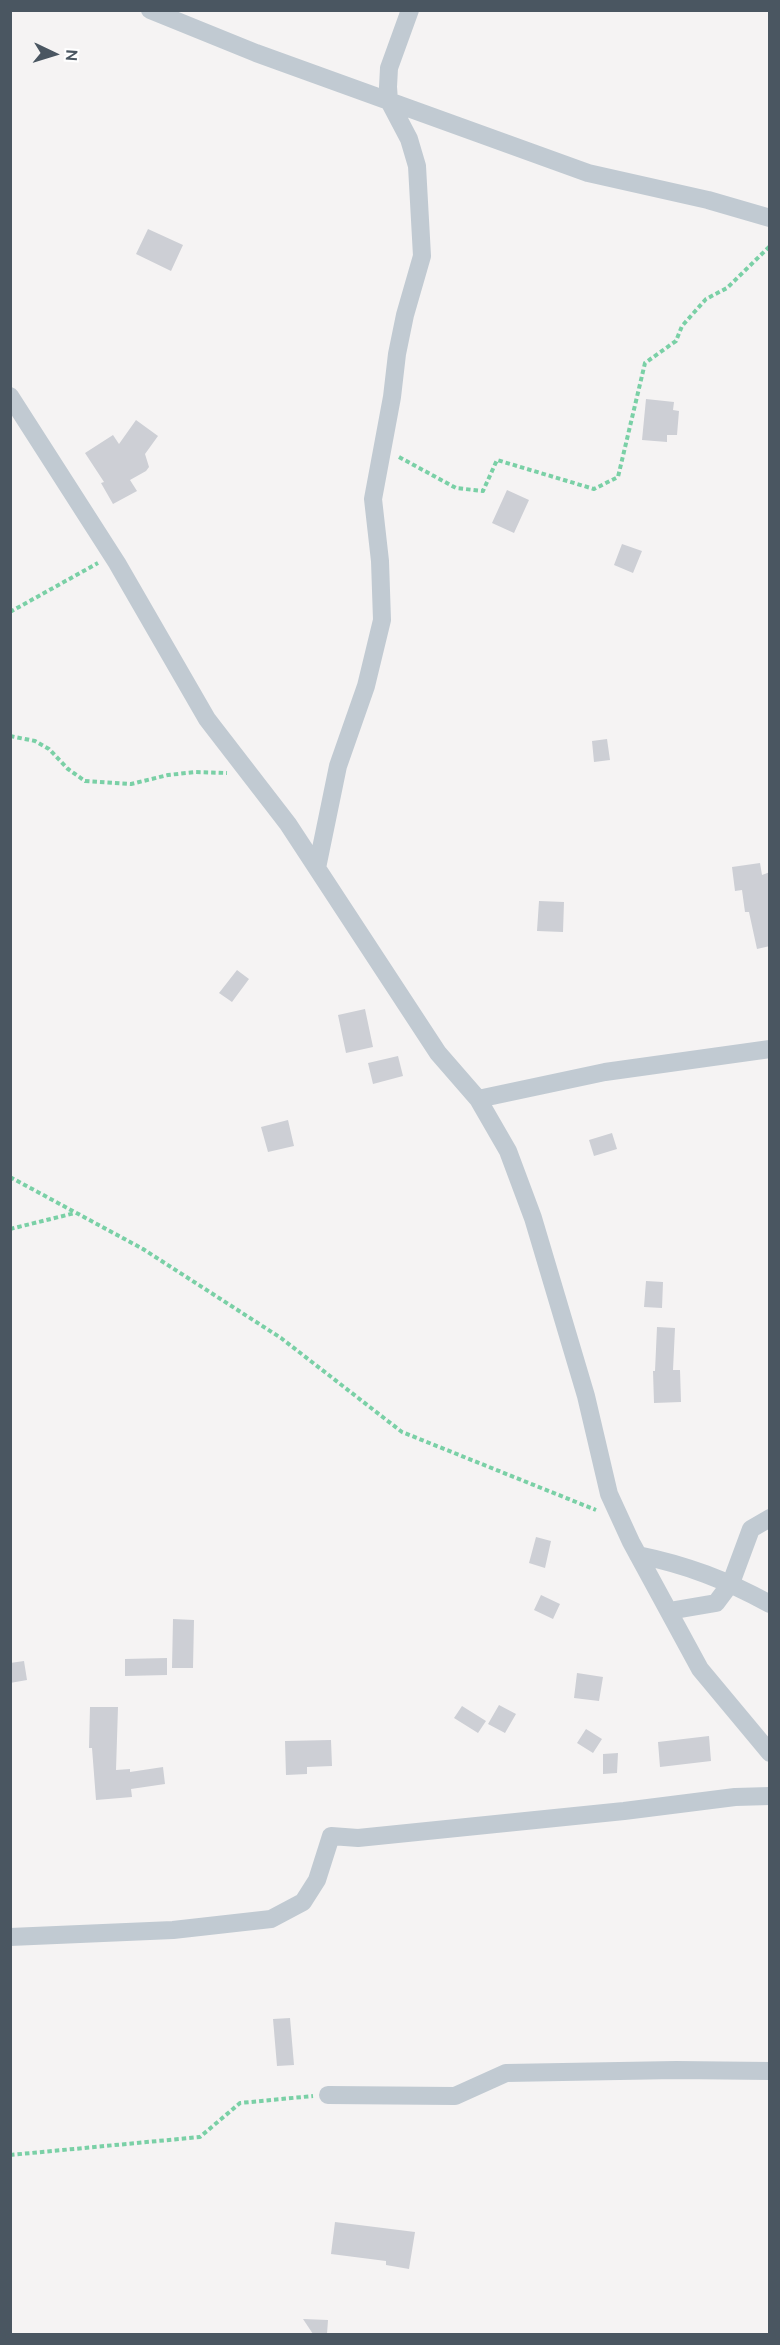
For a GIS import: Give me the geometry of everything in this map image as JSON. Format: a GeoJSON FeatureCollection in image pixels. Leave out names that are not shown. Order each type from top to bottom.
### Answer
{"type":"FeatureCollection","features":[{"type":"Feature","properties":{"kind":"street"},"geometry":{"type":"LineString","coordinates":[[150,10],[256,52],[588,173],[708,200],[770,218]]}},
{"type":"Feature","properties":{"kind":"street"},"geometry":{"type":"LineString","coordinates":[[317,868],[338,766],[366,686],[382,620],[380,561],[373,499],[405,315],[422,256],[417,166],[409,139],[389,101],[389,68],[410,10]]}},
{"type":"Feature","properties":{"kind":"street"},"geometry":{"type":"LineString","coordinates":[[10,396],[112,555],[207,719],[288,824],[438,1053],[478,1099],[508,1151],[533,1218],[586,1396],[609,1494],[638,1555],[700,1669],[770,1753]]}},
{"type":"Feature","properties":{"kind":"street"},"geometry":{"type":"LineString","coordinates":[[478,1099],[605,1072],[770,1049]]}},
{"type":"Feature","properties":{"kind":"street"},"geometry":{"type":"LineString","coordinates":[[669,1611],[716,1603],[731,1583],[751,1529],[770,1518]]}},
{"type":"Feature","properties":{"kind":"street"},"geometry":{"type":"LineString","coordinates":[[638,1555],[670,1562],[731,1583],[770,1604]]}},
{"type":"Feature","properties":{"kind":"street"},"geometry":{"type":"LineString","coordinates":[[10,1937],[173,1930],[271,1919],[303,1902],[317,1880],[331,1836],[358,1838],[624,1811],[735,1797],[770,1796]]}},
{"type":"Feature","properties":{"kind":"street"},"geometry":{"type":"LineString","coordinates":[[328,2095],[455,2096],[506,2073],[770,2071]]}},
{"type":"Feature","properties":{"kind":"path"},"geometry":{"type":"LineString","coordinates":[[381,447],[456,488],[483,491],[497,460],[594,489],[618,477],[645,363],[676,340],[682,326],[706,299],[727,288],[770,246]]}},
{"type":"Feature","properties":{"kind":"path"},"geometry":{"type":"LineString","coordinates":[[10,612],[112,555]]}},
{"type":"Feature","properties":{"kind":"path"},"geometry":{"type":"LineString","coordinates":[[10,736],[35,741],[49,749],[68,769],[85,781],[131,784],[168,775],[196,772],[249,773]]}},
{"type":"Feature","properties":{"kind":"path"},"geometry":{"type":"LineString","coordinates":[[10,1178],[143,1249],[281,1338],[402,1432],[621,1520]]}},
{"type":"Feature","properties":{"kind":"path"},"geometry":{"type":"LineString","coordinates":[[10,1229],[76,1213]]}},
{"type":"Feature","properties":{"kind":"path"},"geometry":{"type":"LineString","coordinates":[[10,2155],[200,2137],[240,2103],[328,2095]]}},
{"type":"Feature","properties":{"kind":"building"},"geometry":{"type":"Polygon","coordinates":[[[148,229],[183,245],[171,271],[136,254],[148,229]]]}},
{"type":"Feature","properties":{"kind":"building"},"geometry":{"type":"Polygon","coordinates":[[[646,399],[674,402],[673,410],[679,411],[677,435],[667,435],[667,442],[642,440],[646,399]]]}},
{"type":"Feature","properties":{"kind":"building"},"geometry":{"type":"Polygon","coordinates":[[[136,420],[158,436],[145,454],[149,467],[130,480],[137,491],[113,504],[101,483],[104,482],[85,453],[113,435],[119,444],[136,420]]]}},
{"type":"Feature","properties":{"kind":"building"},"geometry":{"type":"Polygon","coordinates":[[[507,490],[529,500],[514,533],[492,523],[507,490]]]}},
{"type":"Feature","properties":{"kind":"building"},"geometry":{"type":"Polygon","coordinates":[[[622,544],[642,551],[633,573],[614,565],[622,544]]]}},
{"type":"Feature","properties":{"kind":"building"},"geometry":{"type":"Polygon","coordinates":[[[607,739],[610,760],[594,762],[592,741],[607,739]]]}},
{"type":"Feature","properties":{"kind":"building"},"geometry":{"type":"Polygon","coordinates":[[[760,863],[762,875],[770,872],[770,946],[757,949],[749,912],[745,912],[742,890],[735,891],[732,867],[760,863]]]}},
{"type":"Feature","properties":{"kind":"building"},"geometry":{"type":"Polygon","coordinates":[[[539,901],[564,902],[563,932],[537,931],[539,901]]]}},
{"type":"Feature","properties":{"kind":"building"},"geometry":{"type":"Polygon","coordinates":[[[237,970],[249,979],[232,1002],[219,993],[237,970]]]}},
{"type":"Feature","properties":{"kind":"building"},"geometry":{"type":"Polygon","coordinates":[[[365,1009],[373,1047],[346,1053],[338,1015],[365,1009]]]}},
{"type":"Feature","properties":{"kind":"building"},"geometry":{"type":"Polygon","coordinates":[[[398,1056],[403,1076],[373,1084],[368,1063],[398,1056]]]}},
{"type":"Feature","properties":{"kind":"building"},"geometry":{"type":"Polygon","coordinates":[[[288,1120],[294,1146],[268,1152],[261,1127],[288,1120]]]}},
{"type":"Feature","properties":{"kind":"building"},"geometry":{"type":"Polygon","coordinates":[[[612,1133],[617,1149],[594,1156],[589,1140],[612,1133]]]}},
{"type":"Feature","properties":{"kind":"building"},"geometry":{"type":"Polygon","coordinates":[[[646,1281],[663,1282],[662,1308],[644,1307],[646,1281]]]}},
{"type":"Feature","properties":{"kind":"building"},"geometry":{"type":"Polygon","coordinates":[[[657,1327],[675,1328],[673,1370],[680,1370],[681,1402],[654,1403],[653,1371],[655,1371],[657,1327]]]}},
{"type":"Feature","properties":{"kind":"building"},"geometry":{"type":"Polygon","coordinates":[[[536,1537],[551,1541],[545,1568],[529,1563],[536,1537]]]}},
{"type":"Feature","properties":{"kind":"building"},"geometry":{"type":"Polygon","coordinates":[[[541,1595],[560,1604],[553,1619],[534,1610],[541,1595]]]}},
{"type":"Feature","properties":{"kind":"building"},"geometry":{"type":"Polygon","coordinates":[[[173,1619],[194,1620],[193,1668],[172,1668],[173,1619]]]}},
{"type":"Feature","properties":{"kind":"building"},"geometry":{"type":"Polygon","coordinates":[[[167,1658],[167,1675],[125,1676],[125,1659],[167,1658]]]}},
{"type":"Feature","properties":{"kind":"building"},"geometry":{"type":"Polygon","coordinates":[[[24,1661],[27,1680],[10,1683],[10,1663],[24,1661]]]}},
{"type":"Feature","properties":{"kind":"building"},"geometry":{"type":"Polygon","coordinates":[[[577,1673],[603,1677],[599,1701],[574,1698],[577,1673]]]}},
{"type":"Feature","properties":{"kind":"building"},"geometry":{"type":"Polygon","coordinates":[[[499,1705],[516,1714],[505,1733],[488,1724],[499,1705]]]}},
{"type":"Feature","properties":{"kind":"building"},"geometry":{"type":"Polygon","coordinates":[[[462,1706],[486,1721],[478,1733],[454,1718],[462,1706]]]}},
{"type":"Feature","properties":{"kind":"building"},"geometry":{"type":"Polygon","coordinates":[[[90,1707],[118,1707],[116,1770],[130,1769],[130,1772],[163,1767],[165,1784],[131,1789],[132,1797],[96,1800],[92,1748],[89,1748],[90,1707]]]}},
{"type":"Feature","properties":{"kind":"building"},"geometry":{"type":"Polygon","coordinates":[[[586,1729],[602,1739],[593,1753],[577,1743],[586,1729]]]}},
{"type":"Feature","properties":{"kind":"building"},"geometry":{"type":"Polygon","coordinates":[[[709,1736],[711,1761],[660,1767],[658,1742],[709,1736]]]}},
{"type":"Feature","properties":{"kind":"building"},"geometry":{"type":"Polygon","coordinates":[[[331,1740],[332,1766],[307,1767],[307,1774],[286,1775],[285,1741],[331,1740]]]}},
{"type":"Feature","properties":{"kind":"building"},"geometry":{"type":"Polygon","coordinates":[[[618,1753],[617,1773],[603,1774],[603,1754],[618,1753]]]}},
{"type":"Feature","properties":{"kind":"building"},"geometry":{"type":"Polygon","coordinates":[[[290,2018],[294,2065],[277,2066],[273,2019],[290,2018]]]}},
{"type":"Feature","properties":{"kind":"building"},"geometry":{"type":"Polygon","coordinates":[[[335,2222],[415,2232],[409,2269],[386,2265],[386,2261],[331,2254],[335,2222]]]}},
{"type":"Feature","properties":{"kind":"building"},"geometry":{"type":"Polygon","coordinates":[[[303,2319],[328,2320],[327,2334],[313,2334],[303,2319]]]}}]}
